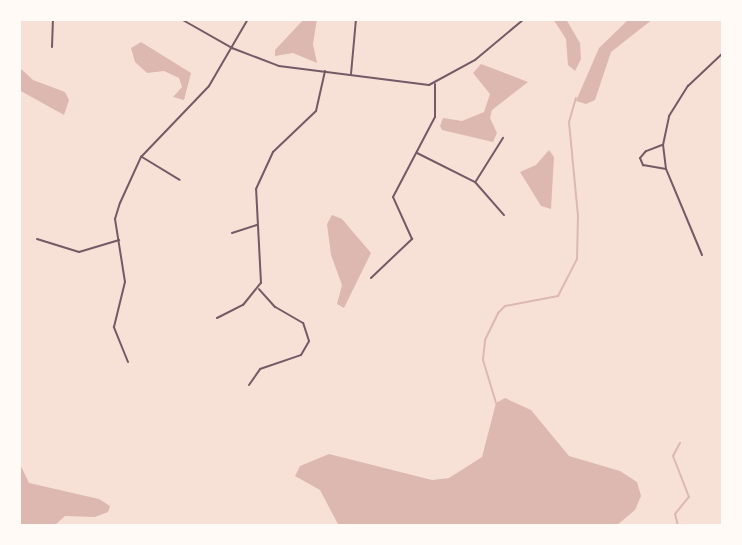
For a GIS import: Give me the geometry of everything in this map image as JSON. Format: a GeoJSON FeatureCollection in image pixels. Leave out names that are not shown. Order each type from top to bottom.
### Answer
{"type":"FeatureCollection","features":[{"type":"Feature","properties":{"kind":"street"},"geometry":{"type":"LineString","coordinates":[[52,47],[53,19]]}},
{"type":"Feature","properties":{"kind":"street"},"geometry":{"type":"LineString","coordinates":[[181,19],[232,48],[279,66],[434,83],[483,54],[524,19]]}},
{"type":"Feature","properties":{"kind":"street"},"geometry":{"type":"LineString","coordinates":[[128,362],[114,327],[125,282],[115,219],[141,157],[209,86],[248,19]]}},
{"type":"Feature","properties":{"kind":"street"},"geometry":{"type":"LineString","coordinates":[[351,74],[356,19]]}},
{"type":"Feature","properties":{"kind":"street"},"geometry":{"type":"LineString","coordinates":[[702,255],[666,169],[663,145],[669,116],[687,88],[723,53]]}},
{"type":"Feature","properties":{"kind":"street"},"geometry":{"type":"LineString","coordinates":[[217,318],[243,305],[258,288],[262,261],[256,189],[262,169],[273,152],[316,111],[325,70]]}},
{"type":"Feature","properties":{"kind":"street"},"geometry":{"type":"LineString","coordinates":[[371,278],[412,239],[393,197],[437,112],[434,83]]}},
{"type":"Feature","properties":{"kind":"street"},"geometry":{"type":"LineString","coordinates":[[475,182],[503,138]]}},
{"type":"Feature","properties":{"kind":"street"},"geometry":{"type":"LineString","coordinates":[[663,145],[646,151],[640,159],[643,166],[666,169]]}},
{"type":"Feature","properties":{"kind":"street"},"geometry":{"type":"LineString","coordinates":[[416,152],[475,182],[503,215]]}},
{"type":"Feature","properties":{"kind":"street"},"geometry":{"type":"LineString","coordinates":[[141,157],[180,180]]}},
{"type":"Feature","properties":{"kind":"street"},"geometry":{"type":"LineString","coordinates":[[232,233],[258,225]]}},
{"type":"Feature","properties":{"kind":"street"},"geometry":{"type":"LineString","coordinates":[[37,239],[79,252],[120,239]]}},
{"type":"Feature","properties":{"kind":"street"},"geometry":{"type":"LineString","coordinates":[[249,386],[257,371],[301,355],[309,341],[303,323],[275,307],[258,288]]}},
{"type":"Feature","properties":{"kind":"shaded area"},"geometry":{"type":"Polygon","coordinates":[[[304,19],[317,19],[313,44],[317,63],[293,53],[275,56],[275,50],[304,19]]]}},
{"type":"Feature","properties":{"kind":"shaded area"},"geometry":{"type":"Polygon","coordinates":[[[553,19],[566,19],[580,43],[581,59],[575,71],[568,65],[566,39],[553,19]]]}},
{"type":"Feature","properties":{"kind":"shaded area"},"geometry":{"type":"Polygon","coordinates":[[[629,19],[653,19],[611,52],[595,100],[586,104],[576,101],[599,48],[629,19]]]}},
{"type":"Feature","properties":{"kind":"shaded area"},"geometry":{"type":"Polygon","coordinates":[[[141,42],[191,73],[184,100],[173,97],[182,87],[179,78],[164,71],[147,73],[135,62],[131,48],[141,42]]]}},
{"type":"Feature","properties":{"kind":"shaded area"},"geometry":{"type":"Polygon","coordinates":[[[481,64],[528,82],[492,110],[490,118],[497,133],[493,142],[442,130],[440,126],[443,118],[462,121],[484,112],[490,94],[473,73],[481,64]]]}},
{"type":"Feature","properties":{"kind":"shaded area"},"geometry":{"type":"Polygon","coordinates":[[[19,67],[33,80],[65,92],[69,100],[64,115],[19,90],[19,67]]]}},
{"type":"Feature","properties":{"kind":"shaded area"},"geometry":{"type":"Polygon","coordinates":[[[549,150],[554,157],[551,209],[541,206],[520,172],[536,165],[549,150]]]}},
{"type":"Feature","properties":{"kind":"shaded area"},"geometry":{"type":"Polygon","coordinates":[[[332,215],[342,219],[371,253],[344,308],[337,304],[342,285],[331,255],[327,224],[332,215]]]}},
{"type":"Feature","properties":{"kind":"shaded area"},"geometry":{"type":"Polygon","coordinates":[[[505,398],[531,410],[569,456],[620,471],[637,482],[641,496],[635,510],[616,526],[339,526],[320,490],[295,476],[300,466],[329,454],[432,480],[449,478],[482,457],[496,403],[505,398]]]}},
{"type":"Feature","properties":{"kind":"shaded area"},"geometry":{"type":"Polygon","coordinates":[[[19,462],[29,483],[99,499],[110,506],[108,512],[95,517],[65,516],[54,526],[19,526],[19,462]]]}},
{"type":"Feature","properties":{"kind":"waterway"},"geometry":{"type":"LineString","coordinates":[[496,403],[483,360],[485,340],[498,313],[505,306],[558,296],[577,259],[578,216],[569,122],[576,98]]}},
{"type":"Feature","properties":{"kind":"waterway"},"geometry":{"type":"LineString","coordinates":[[678,526],[675,514],[689,497],[673,456],[680,443]]}}]}
